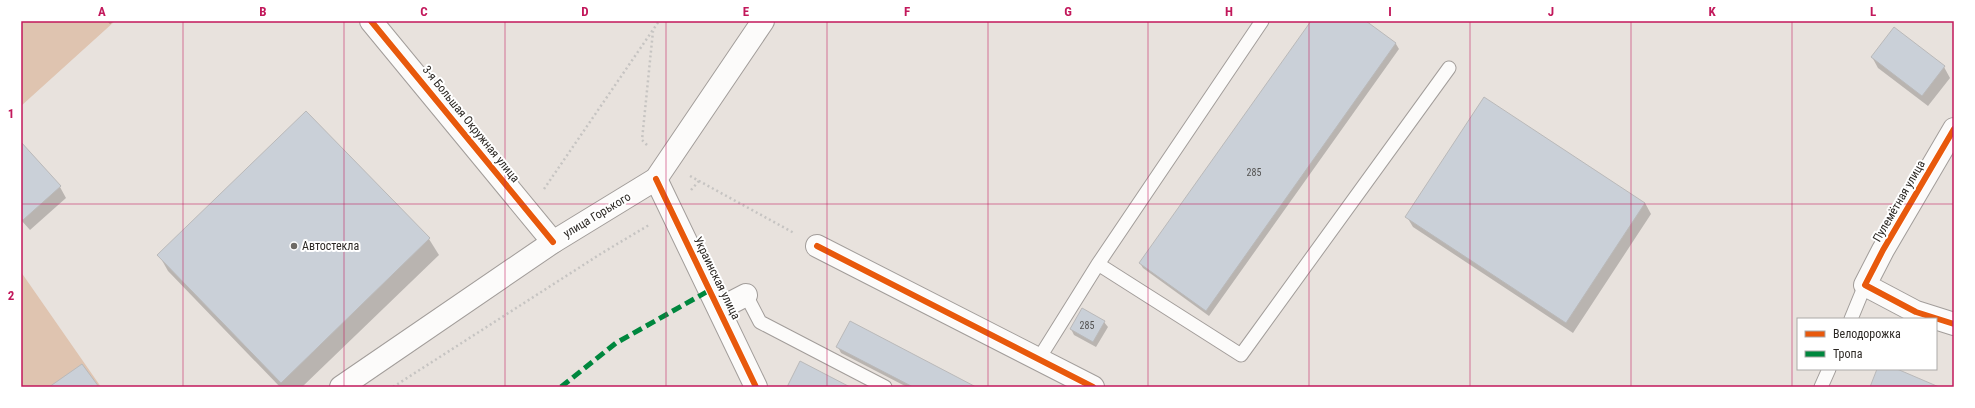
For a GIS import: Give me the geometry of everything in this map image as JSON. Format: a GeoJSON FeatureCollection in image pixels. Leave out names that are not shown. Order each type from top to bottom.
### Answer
{"type":"FeatureCollection","features":[{"type":"Feature","properties":{"kind":"street","name":"3-я Большая Окружная улица"},"geometry":{"type":"LineString","coordinates":[[372,21],[553,242]]}},
{"type":"Feature","properties":{"kind":"street","name":"улица Горького"},"geometry":{"type":"LineString","coordinates":[[341,387],[553,242],[662,172],[763,21]]}},
{"type":"Feature","properties":{"kind":"street","name":"Пулемётная улица"},"geometry":{"type":"LineString","coordinates":[[1865,286],[1883,250],[1954,129]]}},
{"type":"Feature","properties":{"kind":"street","name":"Украинская улица"},"geometry":{"type":"LineString","coordinates":[[662,172],[672,212],[756,387]]}},
{"type":"Feature","properties":{"kind":"street"},"geometry":{"type":"LineString","coordinates":[[817,246],[1093,387]]}},
{"type":"Feature","properties":{"kind":"street"},"geometry":{"type":"LineString","coordinates":[[1865,286],[1916,312],[1935,318]]}},
{"type":"Feature","properties":{"kind":"street"},"geometry":{"type":"LineString","coordinates":[[719,309],[746,295]]}},
{"type":"Feature","properties":{"kind":"street"},"geometry":{"type":"LineString","coordinates":[[1937,319],[1954,324]]}},
{"type":"Feature","properties":{"kind":"lane"},"geometry":{"type":"LineString","coordinates":[[1038,360],[1098,264],[1262,21]]}},
{"type":"Feature","properties":{"kind":"lane"},"geometry":{"type":"LineString","coordinates":[[1098,264],[1241,355],[1449,68]]}},
{"type":"Feature","properties":{"kind":"lane"},"geometry":{"type":"LineString","coordinates":[[1850,318],[1865,286]]}},
{"type":"Feature","properties":{"kind":"lane"},"geometry":{"type":"LineString","coordinates":[[746,295],[760,322],[885,387]]}},
{"type":"Feature","properties":{"kind":"lane"},"geometry":{"type":"LineString","coordinates":[[1821,387],[1829,370]]}},
{"type":"Feature","properties":{"kind":"path"},"geometry":{"type":"LineString","coordinates":[[528,212],[660,21]]}},
{"type":"Feature","properties":{"kind":"path"},"geometry":{"type":"LineString","coordinates":[[642,140],[652,31]]}},
{"type":"Feature","properties":{"kind":"path"},"geometry":{"type":"LineString","coordinates":[[662,172],[699,181],[817,246]]}},
{"type":"Feature","properties":{"kind":"path"},"geometry":{"type":"LineString","coordinates":[[392,387],[595,257],[672,212],[699,181]]}},
{"type":"Feature","properties":{"kind":"shaded area"},"geometry":{"type":"Polygon","coordinates":[[[21,21],[115,21],[21,106],[21,21]]]}},
{"type":"Feature","properties":{"kind":"shaded area"},"geometry":{"type":"Polygon","coordinates":[[[21,272],[101,387],[21,387],[21,272]]]}},
{"type":"Feature","properties":{"kind":"building"},"geometry":{"type":"Polygon","coordinates":[[[1311,21],[1366,21],[1396,43],[1206,311],[1139,263],[1311,21]]]}},
{"type":"Feature","properties":{"kind":"building"},"geometry":{"type":"Polygon","coordinates":[[[1894,27],[1945,66],[1922,96],[1871,57],[1894,27]]]}},
{"type":"Feature","properties":{"kind":"building"},"geometry":{"type":"Polygon","coordinates":[[[1484,97],[1645,203],[1566,323],[1405,217],[1484,97]]]}},
{"type":"Feature","properties":{"kind":"building","name":"Автостекла"},"geometry":{"type":"Polygon","coordinates":[[[306,111],[430,238],[281,383],[157,255],[306,111]]]}},
{"type":"Feature","properties":{"kind":"building"},"geometry":{"type":"Polygon","coordinates":[[[21,142],[61,186],[23,220],[21,218],[21,142]]]}},
{"type":"Feature","properties":{"kind":"building"},"geometry":{"type":"Polygon","coordinates":[[[1082,308],[1105,321],[1093,342],[1070,329],[1082,308]]]}},
{"type":"Feature","properties":{"kind":"building"},"geometry":{"type":"Polygon","coordinates":[[[850,321],[976,387],[913,387],[836,347],[850,321]]]}},
{"type":"Feature","properties":{"kind":"building"},"geometry":{"type":"Polygon","coordinates":[[[800,361],[850,387],[787,387],[800,361]]]}},
{"type":"Feature","properties":{"kind":"building"},"geometry":{"type":"Polygon","coordinates":[[[82,364],[99,387],[49,387],[82,364]]]}},
{"type":"Feature","properties":{"kind":"building"},"geometry":{"type":"Polygon","coordinates":[[[1877,370],[1899,370],[1939,387],[1870,387],[1877,370]]]}},
{"type":"Feature","properties":{"kind":"marked path"},"geometry":{"type":"LineString","coordinates":[[561,387],[616,343],[710,290]]}},
{"type":"Feature","properties":{"kind":"cycle path"},"geometry":{"type":"LineString","coordinates":[[371,21],[553,242]]}},
{"type":"Feature","properties":{"kind":"cycle path"},"geometry":{"type":"LineString","coordinates":[[1935,318],[1916,312],[1865,285],[1883,250],[1954,129]]}},
{"type":"Feature","properties":{"kind":"cycle path"},"geometry":{"type":"LineString","coordinates":[[656,179],[756,387]]}},
{"type":"Feature","properties":{"kind":"cycle path"},"geometry":{"type":"LineString","coordinates":[[817,246],[1093,387]]}},
{"type":"Feature","properties":{"kind":"cycle path"},"geometry":{"type":"LineString","coordinates":[[1937,319],[1954,324]]}},
{"type":"Feature","properties":{"kind":"place","name":"Автостекла"},"geometry":{"type":"Point","coordinates":[294,246]}}]}
